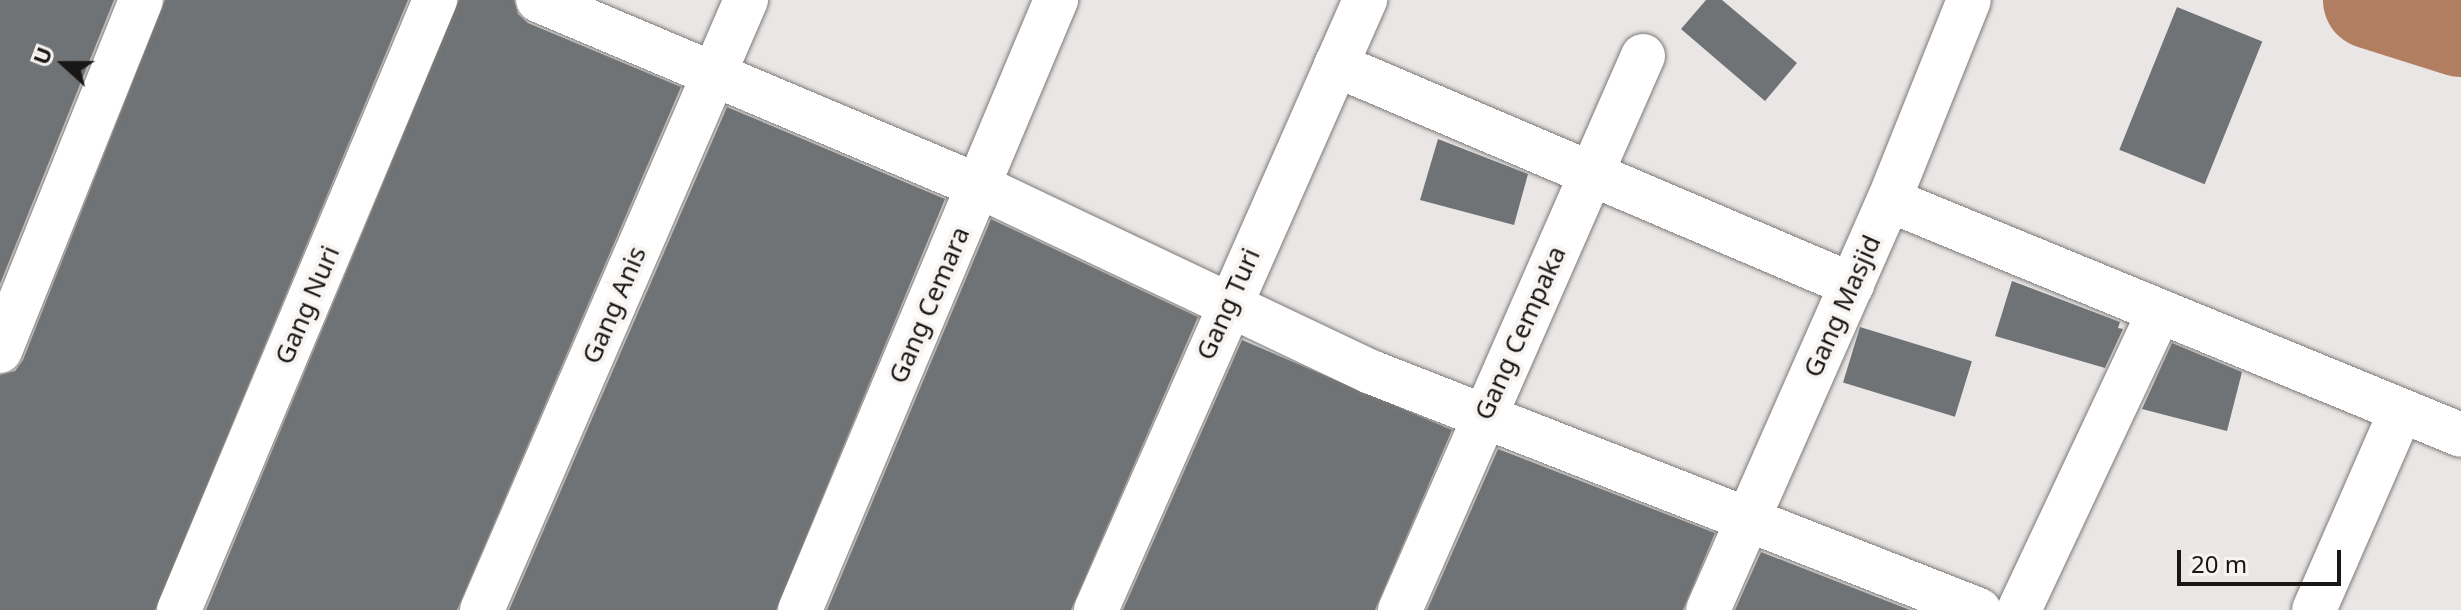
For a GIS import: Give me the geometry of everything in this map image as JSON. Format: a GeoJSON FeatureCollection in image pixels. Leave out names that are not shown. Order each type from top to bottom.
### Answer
{"type":"FeatureCollection","features":[{"type":"Feature","properties":{"kind":"street"},"geometry":{"type":"LineString","coordinates":[[0,351],[141,0]]}},
{"type":"Feature","properties":{"kind":"street","name":"Gang Nuri"},"geometry":{"type":"LineString","coordinates":[[179,610],[435,0]]}},
{"type":"Feature","properties":{"kind":"street"},"geometry":{"type":"LineString","coordinates":[[538,0],[979,186],[1371,372],[1748,516],[1979,610]]}},
{"type":"Feature","properties":{"kind":"street","name":"Gang Anis"},"geometry":{"type":"LineString","coordinates":[[482,610],[746,0]]}},
{"type":"Feature","properties":{"kind":"street","name":"Gang Cemara"},"geometry":{"type":"LineString","coordinates":[[800,610],[1056,0]]}},
{"type":"Feature","properties":{"kind":"street","name":"Gang Turi"},"geometry":{"type":"LineString","coordinates":[[1096,610],[1227,304],[1365,0]]}},
{"type":"Feature","properties":{"kind":"street","name":"Gang Masjid"},"geometry":{"type":"LineString","coordinates":[[1708,610],[1889,200],[1969,0]]}},
{"type":"Feature","properties":{"kind":"street","name":"Gang Cempaka"},"geometry":{"type":"LineString","coordinates":[[1400,610],[1643,56]]}},
{"type":"Feature","properties":{"kind":"street"},"geometry":{"type":"LineString","coordinates":[[1336,65],[1852,285]]}},
{"type":"Feature","properties":{"kind":"street"},"geometry":{"type":"LineString","coordinates":[[1889,200],[2461,435]]}},
{"type":"Feature","properties":{"kind":"street"},"geometry":{"type":"LineString","coordinates":[[2019,610],[2159,312]]}},
{"type":"Feature","properties":{"kind":"street"},"geometry":{"type":"LineString","coordinates":[[2314,610],[2401,411]]}},
{"type":"Feature","properties":{"kind":"building"},"geometry":{"type":"Polygon","coordinates":[[[0,0],[114,0],[0,284],[0,0]]]}},
{"type":"Feature","properties":{"kind":"building"},"geometry":{"type":"Polygon","coordinates":[[[165,0],[408,0],[155,610],[0,610],[0,375],[15,371],[23,360],[165,0]]]}},
{"type":"Feature","properties":{"kind":"building"},"geometry":{"type":"Polygon","coordinates":[[[459,0],[514,0],[518,14],[528,23],[681,87],[457,610],[206,610],[459,0]]]}},
{"type":"Feature","properties":{"kind":"building"},"geometry":{"type":"Polygon","coordinates":[[[1706,0],[1722,0],[1797,63],[1765,101],[1681,29],[1706,0]]]}},
{"type":"Feature","properties":{"kind":"building"},"geometry":{"type":"Polygon","coordinates":[[[2177,7],[2262,41],[2205,184],[2119,150],[2177,7]]]}},
{"type":"Feature","properties":{"kind":"building"},"geometry":{"type":"Polygon","coordinates":[[[727,107],[945,199],[776,610],[509,610],[727,107]]]}},
{"type":"Feature","properties":{"kind":"building"},"geometry":{"type":"Polygon","coordinates":[[[1438,139],[1528,174],[1514,225],[1420,200],[1438,139]]]}},
{"type":"Feature","properties":{"kind":"building"},"geometry":{"type":"Polygon","coordinates":[[[991,219],[1198,317],[1071,610],[827,610],[991,219]]]}},
{"type":"Feature","properties":{"kind":"building"},"geometry":{"type":"Polygon","coordinates":[[[2012,281],[2120,322],[2118,328],[2123,329],[2105,368],[1995,336],[2012,281]]]}},
{"type":"Feature","properties":{"kind":"building"},"geometry":{"type":"Polygon","coordinates":[[[1860,327],[1972,361],[1955,417],[1843,382],[1860,327]]]}},
{"type":"Feature","properties":{"kind":"building"},"geometry":{"type":"Polygon","coordinates":[[[1242,340],[1452,430],[1375,610],[1123,610],[1242,340]]]}},
{"type":"Feature","properties":{"kind":"building"},"geometry":{"type":"Polygon","coordinates":[[[2172,343],[2242,372],[2227,431],[2142,409],[2172,343]]]}},
{"type":"Feature","properties":{"kind":"building"},"geometry":{"type":"Polygon","coordinates":[[[1498,449],[1715,533],[1683,610],[1427,610],[1498,449]]]}},
{"type":"Feature","properties":{"kind":"building"},"geometry":{"type":"Polygon","coordinates":[[[1761,552],[1910,610],[1735,610],[1761,552]]]}},
{"type":"Feature","properties":{"kind":"waterway"},"geometry":{"type":"LineString","coordinates":[[2372,0],[2461,28]]}}]}
